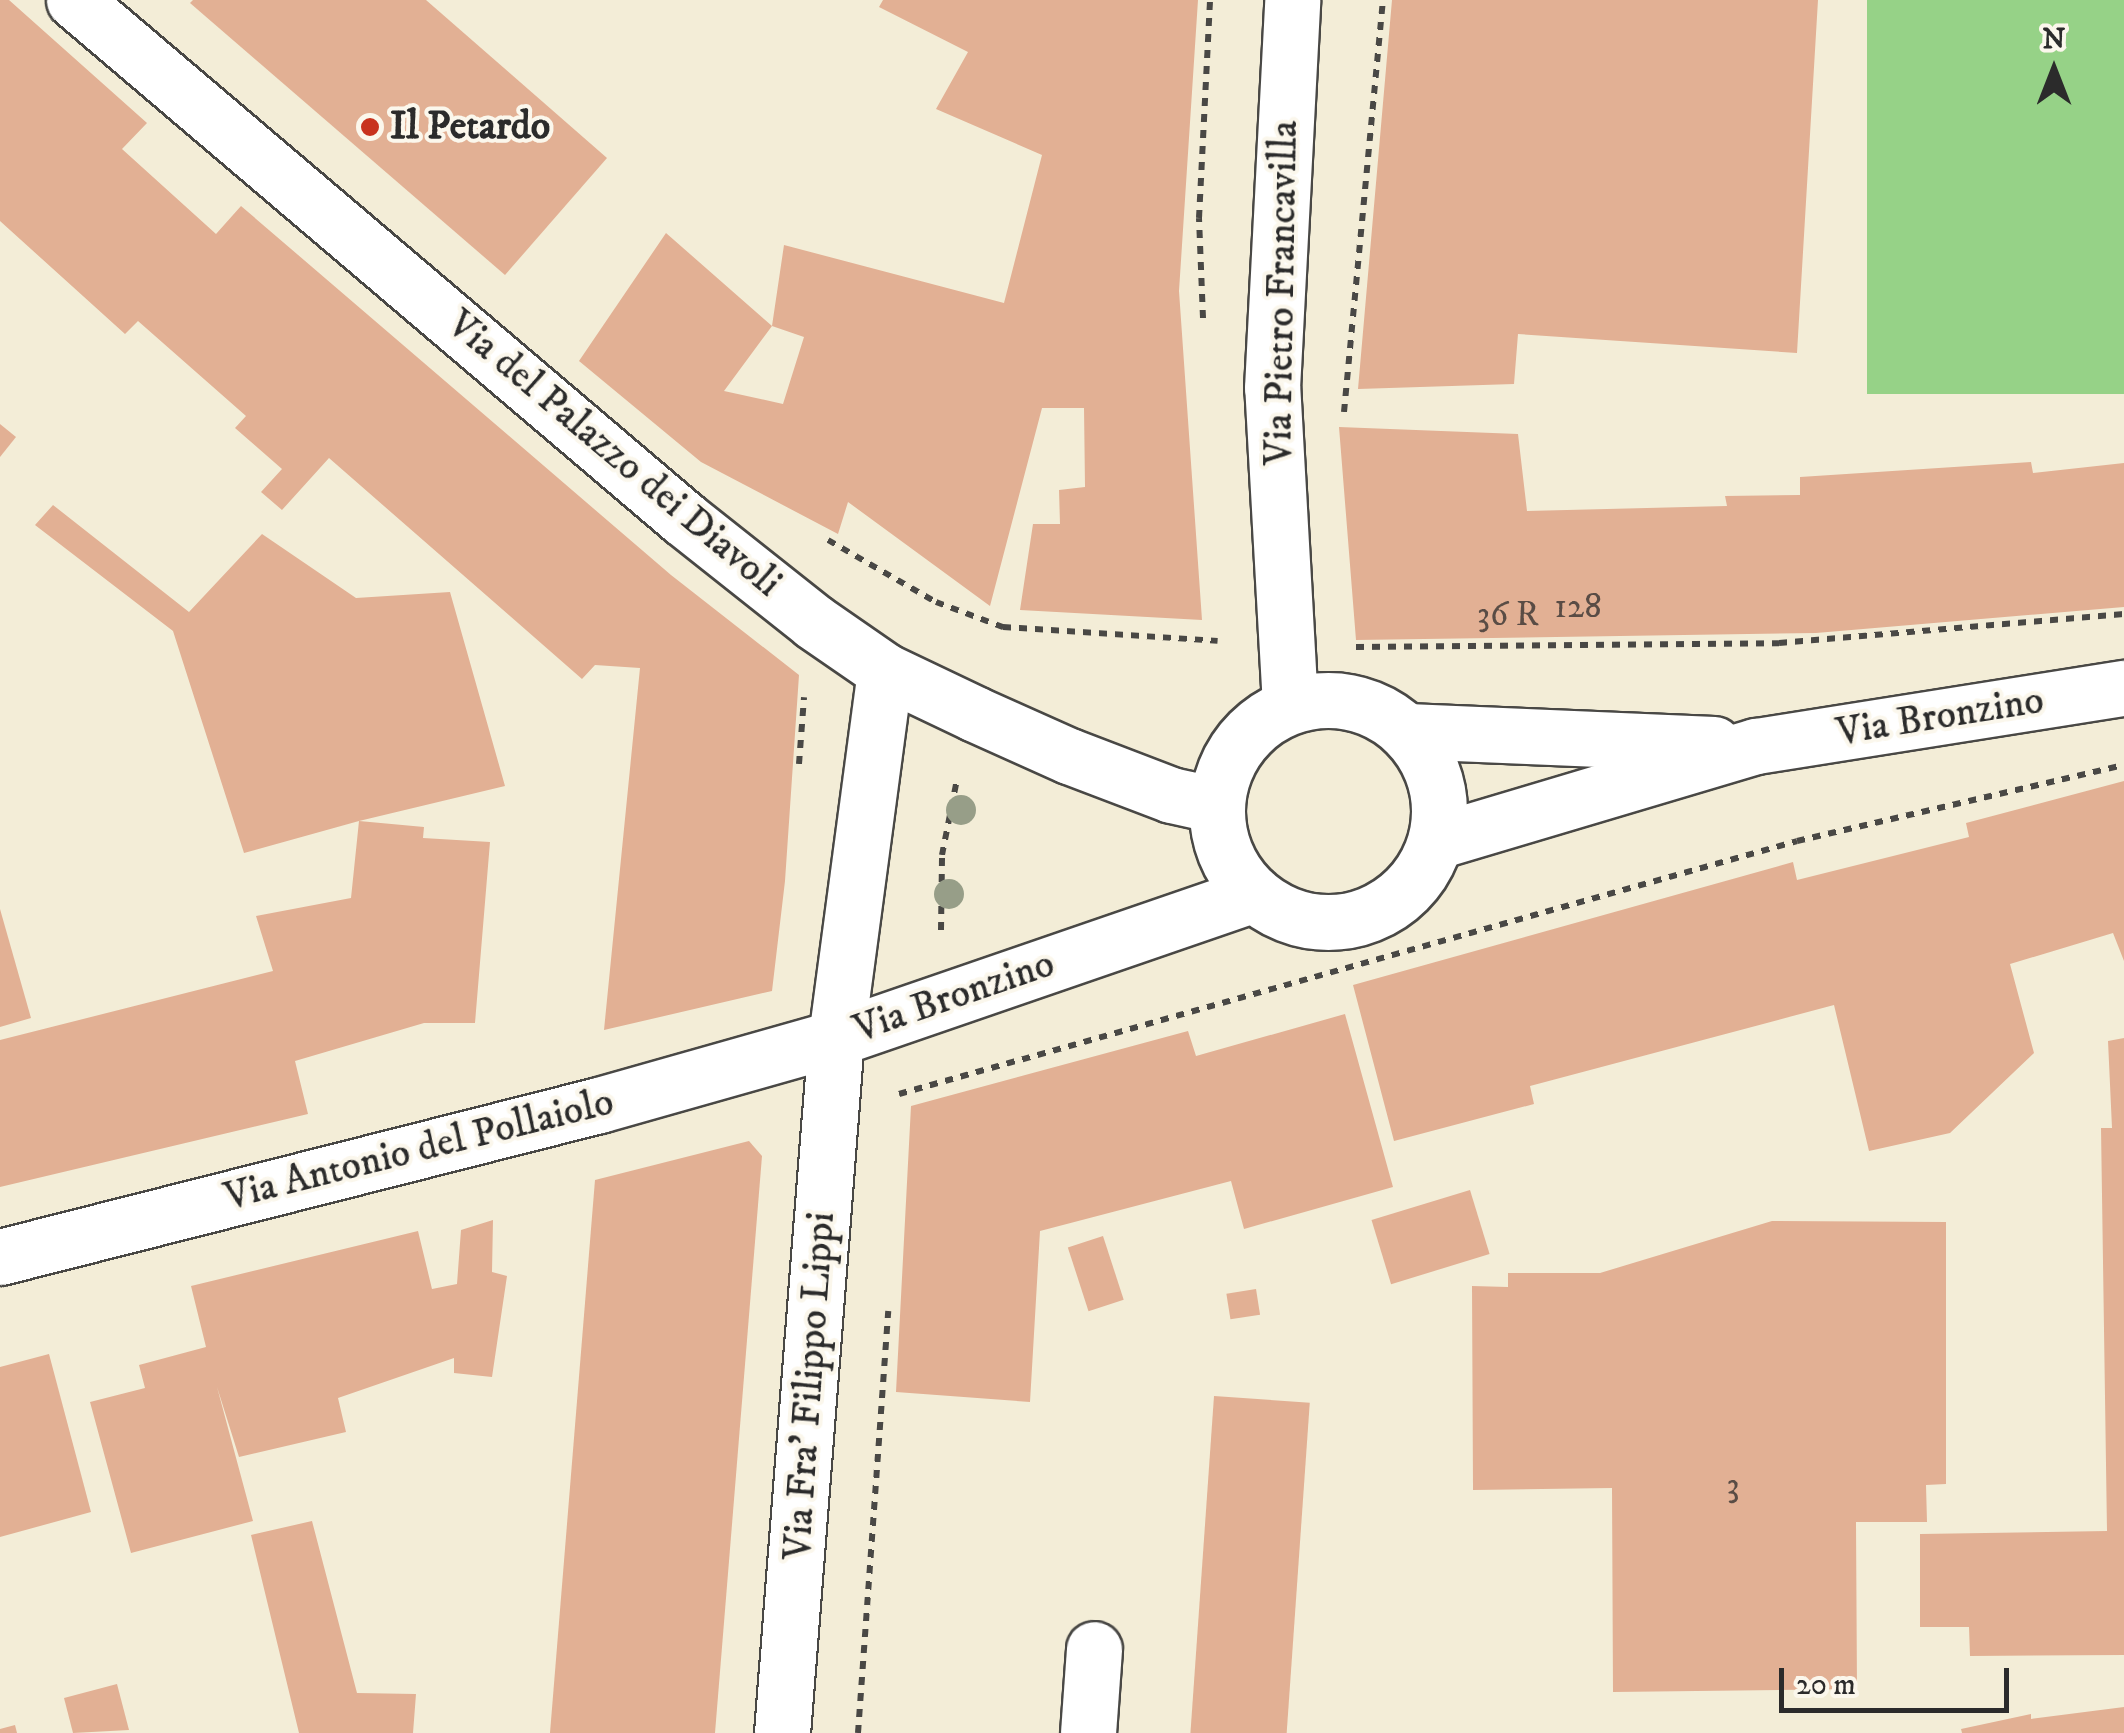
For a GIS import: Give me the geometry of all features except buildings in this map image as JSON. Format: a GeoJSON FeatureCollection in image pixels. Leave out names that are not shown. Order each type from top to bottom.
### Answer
{"type":"FeatureCollection","features":[{"type":"Feature","properties":{"kind":"street","name":"Via del Palazzo dei Diavoli"},"geometry":{"type":"LineString","coordinates":[[74,0],[683,518],[814,622],[885,671],[1069,756],[1171,795],[1216,805]]}},
{"type":"Feature","properties":{"kind":"street","name":"Via Pietro Francavilla"},"geometry":{"type":"LineString","coordinates":[[1290,705],[1272,388],[1292,0]]}},
{"type":"Feature","properties":{"kind":"street","name":"Via Bronzino"},"geometry":{"type":"LineString","coordinates":[[885,671],[836,1038],[1254,894]]}},
{"type":"Feature","properties":{"kind":"street","name":"Via Bronzino"},"geometry":{"type":"LineString","coordinates":[[1290,705],[1328,699],[1352,702],[1375,709],[1407,731],[1426,758],[1439,794],[1437,841],[1756,746],[2124,688]]}},
{"type":"Feature","properties":{"kind":"street"},"geometry":{"type":"LineString","coordinates":[[1290,705],[1266,718],[1238,745],[1225,766],[1216,805],[1218,832],[1232,869],[1254,894],[1287,915],[1309,921],[1334,922],[1372,914],[1404,893],[1437,841]]}},
{"type":"Feature","properties":{"kind":"street","name":"Via Bronzino"},"geometry":{"type":"LineString","coordinates":[[1407,731],[1756,746]]}},
{"type":"Feature","properties":{"kind":"street","name":"Via Antonio del Pollaiolo"},"geometry":{"type":"LineString","coordinates":[[0,1257],[599,1105],[836,1038]]}},
{"type":"Feature","properties":{"kind":"street","name":"Via Fra' Filippo Lippi"},"geometry":{"type":"LineString","coordinates":[[782,1733],[836,1038]]}},
{"type":"Feature","properties":{"kind":"street"},"geometry":{"type":"LineString","coordinates":[[1088,1733],[1094,1648]]}},
{"type":"Feature","properties":{"kind":"path"},"geometry":{"type":"LineString","coordinates":[[1336,413],[1346,412],[1384,0]]}},
{"type":"Feature","properties":{"kind":"path"},"geometry":{"type":"LineString","coordinates":[[815,533],[936,602],[1003,628],[1218,642]]}},
{"type":"Feature","properties":{"kind":"path"},"geometry":{"type":"LineString","coordinates":[[1348,647],[1779,643],[2124,614]]}},
{"type":"Feature","properties":{"kind":"path"},"geometry":{"type":"LineString","coordinates":[[798,768],[804,693]]}},
{"type":"Feature","properties":{"kind":"path"},"geometry":{"type":"LineString","coordinates":[[898,1112],[900,1093],[1796,841],[2124,765]]}},
{"type":"Feature","properties":{"kind":"path"},"geometry":{"type":"LineString","coordinates":[[941,932],[942,855],[959,768]]}},
{"type":"Feature","properties":{"kind":"path"},"geometry":{"type":"LineString","coordinates":[[858,1733],[889,1303]]}},
{"type":"Feature","properties":{"kind":"green space"},"geometry":{"type":"Polygon","coordinates":[[[1867,0],[2124,0],[2124,394],[1867,394],[1867,0]]]}},
{"type":"Feature","properties":{"kind":"place","name":"Il Petardo"},"geometry":{"type":"Point","coordinates":[370,127]}}]}
